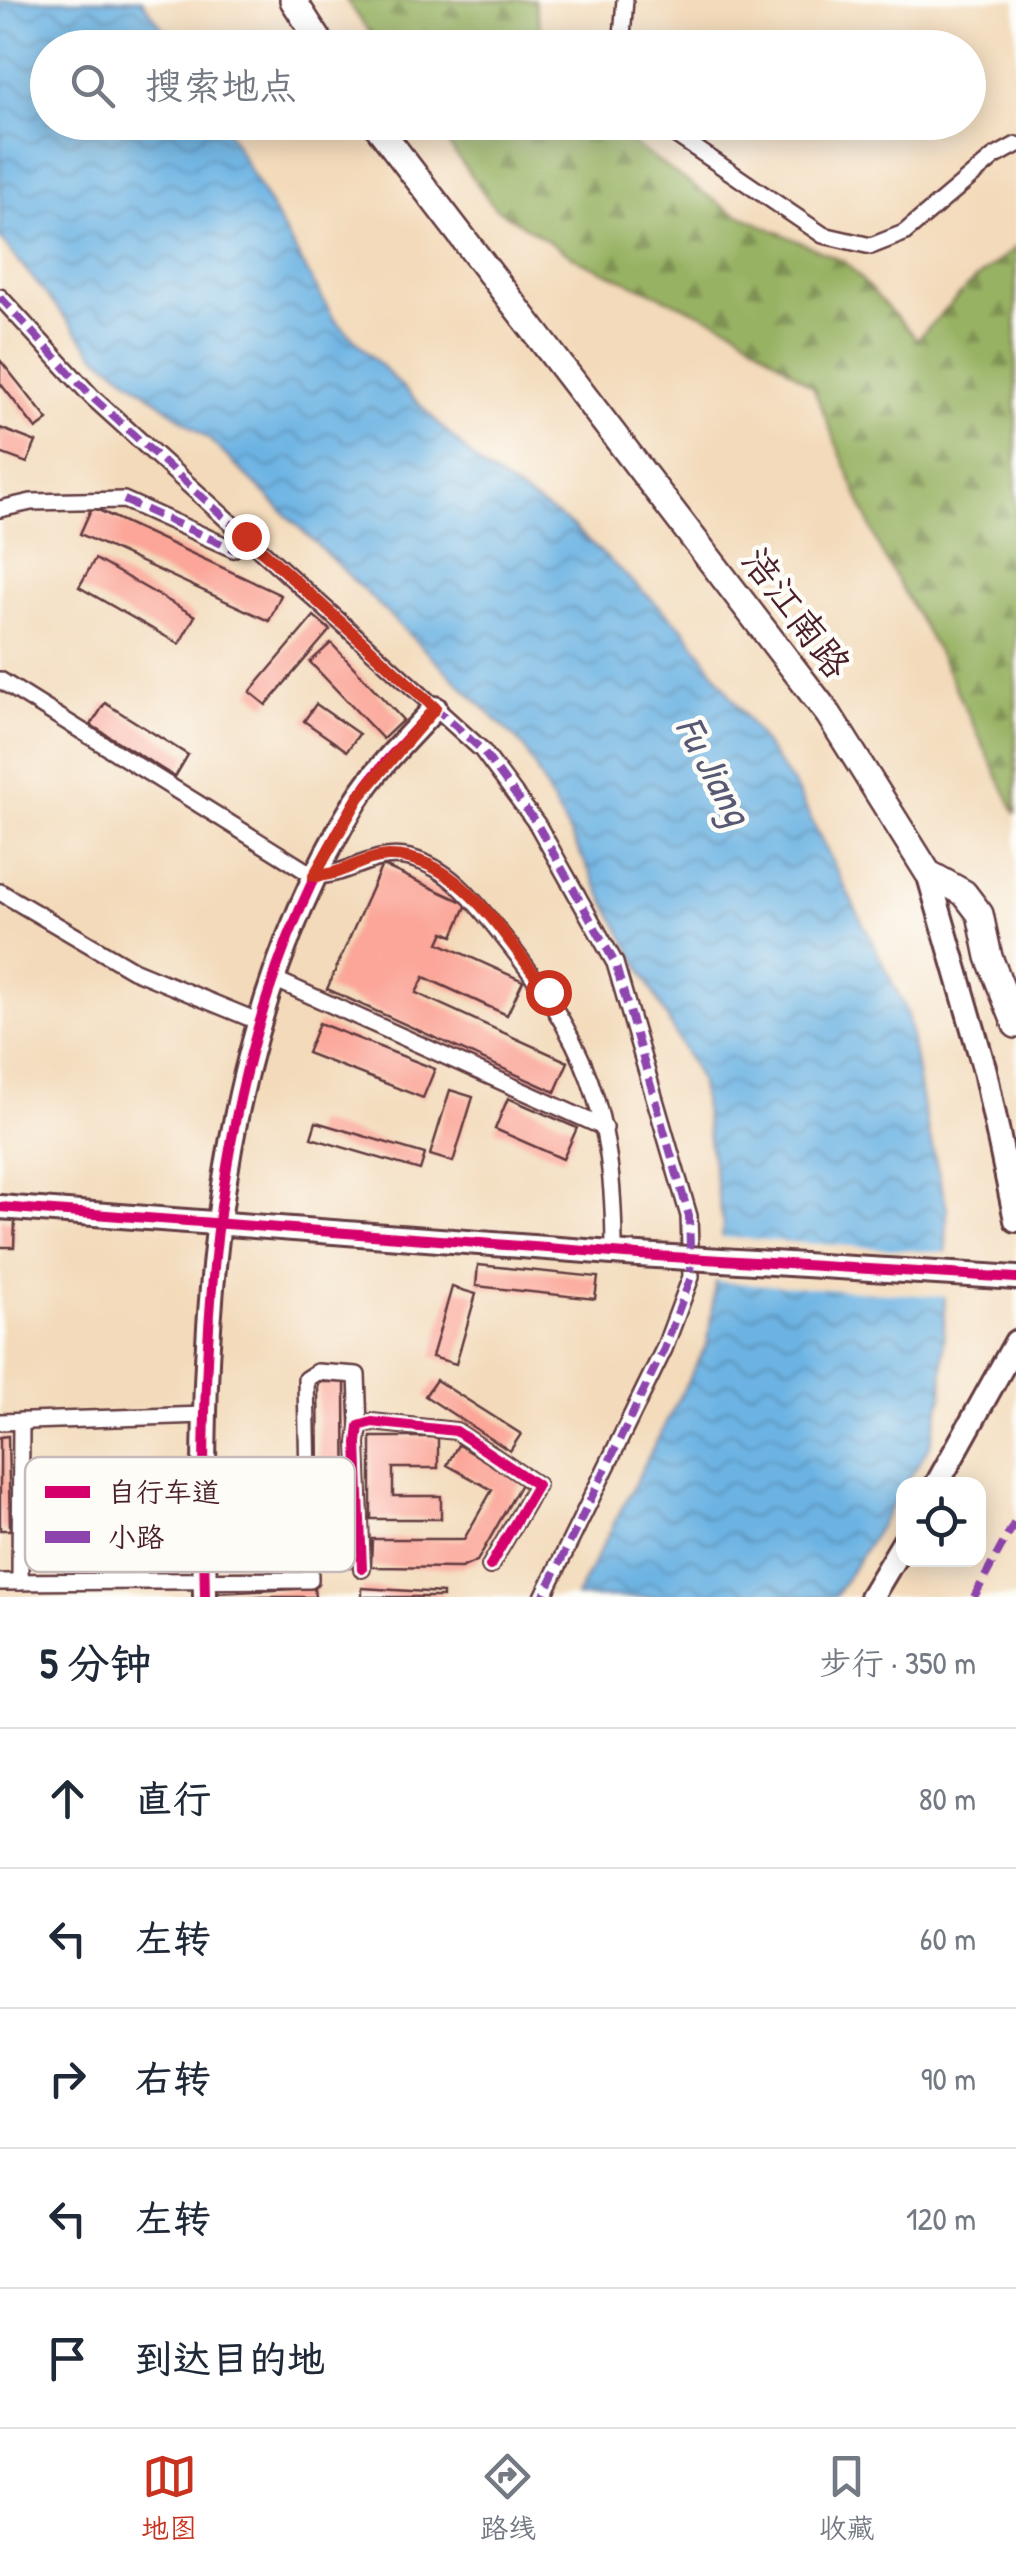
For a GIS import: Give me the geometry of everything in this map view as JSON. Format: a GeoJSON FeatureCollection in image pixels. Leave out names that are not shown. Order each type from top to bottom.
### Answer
{"type":"FeatureCollection","features":[{"type":"Feature","properties":{"kind":"main road"},"geometry":{"type":"LineString","coordinates":[[293,0],[312,30]]}},
{"type":"Feature","properties":{"kind":"main road","name":"涪江南路"},"geometry":{"type":"LineString","coordinates":[[388,140],[829,716],[928,873]]}},
{"type":"Feature","properties":{"kind":"main road"},"geometry":{"type":"LineString","coordinates":[[928,873],[964,894],[980,914],[989,957],[1016,1025]]}},
{"type":"Feature","properties":{"kind":"street"},"geometry":{"type":"LineString","coordinates":[[622,30],[625,0]]}},
{"type":"Feature","properties":{"kind":"street"},"geometry":{"type":"LineString","coordinates":[[683,140],[823,235],[871,246],[904,233],[994,157],[1016,145]]}},
{"type":"Feature","properties":{"kind":"street"},"geometry":{"type":"LineString","coordinates":[[0,296],[92,397],[482,750],[537,824],[615,963],[690,1216],[690,1277],[664,1349],[543,1597]]}},
{"type":"Feature","properties":{"kind":"street"},"geometry":{"type":"LineString","coordinates":[[0,510],[31,502],[124,500],[233,549],[246,536]]}},
{"type":"Feature","properties":{"kind":"street"},"geometry":{"type":"LineString","coordinates":[[0,680],[314,876],[331,876],[384,856],[408,857],[429,865],[464,888],[548,992],[589,1073],[605,1128],[614,1200],[614,1252]]}},
{"type":"Feature","properties":{"kind":"street"},"geometry":{"type":"LineString","coordinates":[[204,1457],[219,1221],[258,1021],[314,876],[359,797],[435,708]]}},
{"type":"Feature","properties":{"kind":"street","name":"涪江南路"},"geometry":{"type":"LineString","coordinates":[[928,873],[985,1071],[1016,1220]]}},
{"type":"Feature","properties":{"kind":"street"},"geometry":{"type":"LineString","coordinates":[[0,892],[132,970],[258,1021]]}},
{"type":"Feature","properties":{"kind":"street"},"geometry":{"type":"LineString","coordinates":[[274,979],[605,1128]]}},
{"type":"Feature","properties":{"kind":"street"},"geometry":{"type":"LineString","coordinates":[[0,1207],[639,1255],[1016,1278]]}},
{"type":"Feature","properties":{"kind":"street"},"geometry":{"type":"LineString","coordinates":[[941,1477],[1016,1342]]}},
{"type":"Feature","properties":{"kind":"street"},"geometry":{"type":"LineString","coordinates":[[308,1457],[306,1379],[317,1372],[357,1375],[362,1569]]}},
{"type":"Feature","properties":{"kind":"street"},"geometry":{"type":"LineString","coordinates":[[0,1422],[204,1415]]}},
{"type":"Feature","properties":{"kind":"street"},"geometry":{"type":"LineString","coordinates":[[20,1582],[21,1421]]}},
{"type":"Feature","properties":{"kind":"street"},"geometry":{"type":"LineString","coordinates":[[359,1426],[372,1422],[456,1431],[532,1479],[537,1485],[490,1566]]}},
{"type":"Feature","properties":{"kind":"street"},"geometry":{"type":"LineString","coordinates":[[871,1597],[896,1555]]}},
{"type":"Feature","properties":{"kind":"street"},"geometry":{"type":"LineString","coordinates":[[0,1582],[205,1589],[310,1580],[310,1572]]}},
{"type":"Feature","properties":{"kind":"green space"},"geometry":{"type":"Polygon","coordinates":[[[346,0],[534,0],[541,30],[368,30],[346,0]]]}},
{"type":"Feature","properties":{"kind":"green space"},"geometry":{"type":"Polygon","coordinates":[[[445,140],[627,140],[730,211],[845,262],[917,339],[971,283],[1016,247],[1016,814],[941,658],[881,552],[813,387],[734,328],[580,261],[494,207],[445,140]]]}},
{"type":"Feature","properties":{"kind":"water","name":"Fu Jiang"},"geometry":{"type":"Polygon","coordinates":[[[0,0],[142,0],[164,30],[30,30],[30,140],[233,140],[334,319],[483,468],[570,524],[685,630],[796,789],[907,1012],[923,1109],[947,1209],[942,1397],[930,1445],[910,1477],[896,1477],[896,1499],[835,1597],[576,1597],[708,1342],[723,1225],[699,1079],[524,747],[211,441],[94,353],[0,238],[0,0]]]}},
{"type":"Feature","properties":{"kind":"pier"},"geometry":{"type":"Polygon","coordinates":[[[716,1237],[951,1253],[950,1297],[710,1281],[716,1237]]]}},
{"type":"Feature","properties":{"kind":"building"},"geometry":{"type":"Polygon","coordinates":[[[0,360],[48,420],[36,429],[0,383],[0,360]]]}},
{"type":"Feature","properties":{"kind":"building"},"geometry":{"type":"Polygon","coordinates":[[[0,428],[36,442],[27,463],[0,453],[0,428]]]}},
{"type":"Feature","properties":{"kind":"building"},"geometry":{"type":"Polygon","coordinates":[[[92,507],[281,595],[269,621],[80,534],[92,507]]]}},
{"type":"Feature","properties":{"kind":"building"},"geometry":{"type":"Polygon","coordinates":[[[95,559],[195,616],[179,644],[79,587],[95,559]]]}},
{"type":"Feature","properties":{"kind":"building"},"geometry":{"type":"Polygon","coordinates":[[[314,616],[330,630],[266,705],[250,692],[314,616]]]}},
{"type":"Feature","properties":{"kind":"building"},"geometry":{"type":"Polygon","coordinates":[[[331,643],[403,720],[383,739],[310,662],[331,643]]]}},
{"type":"Feature","properties":{"kind":"building"},"geometry":{"type":"Polygon","coordinates":[[[105,703],[188,755],[175,777],[91,725],[105,703]]]}},
{"type":"Feature","properties":{"kind":"building"},"geometry":{"type":"Polygon","coordinates":[[[316,704],[359,734],[347,751],[304,721],[316,704]]]}},
{"type":"Feature","properties":{"kind":"building"},"geometry":{"type":"Polygon","coordinates":[[[382,865],[467,904],[453,936],[444,932],[439,943],[523,981],[507,1015],[424,977],[416,993],[568,1062],[555,1092],[327,989],[382,865]]]}},
{"type":"Feature","properties":{"kind":"building"},"geometry":{"type":"Polygon","coordinates":[[[319,1023],[435,1069],[423,1098],[307,1053],[319,1023]]]}},
{"type":"Feature","properties":{"kind":"building"},"geometry":{"type":"Polygon","coordinates":[[[450,1090],[473,1097],[453,1162],[430,1155],[450,1090]]]}},
{"type":"Feature","properties":{"kind":"building"},"geometry":{"type":"Polygon","coordinates":[[[508,1098],[577,1128],[563,1159],[495,1129],[508,1098]]]}},
{"type":"Feature","properties":{"kind":"building"},"geometry":{"type":"Polygon","coordinates":[[[316,1122],[425,1154],[420,1170],[311,1138],[316,1122]]]}},
{"type":"Feature","properties":{"kind":"building"},"geometry":{"type":"Polygon","coordinates":[[[0,1220],[15,1220],[14,1247],[0,1247],[0,1220]]]}},
{"type":"Feature","properties":{"kind":"building"},"geometry":{"type":"Polygon","coordinates":[[[478,1265],[598,1277],[595,1299],[476,1286],[478,1265]]]}},
{"type":"Feature","properties":{"kind":"building"},"geometry":{"type":"Polygon","coordinates":[[[452,1287],[476,1294],[456,1364],[432,1357],[452,1287]]]}},
{"type":"Feature","properties":{"kind":"building"},"geometry":{"type":"Polygon","coordinates":[[[436,1380],[521,1434],[510,1451],[425,1396],[436,1380]]]}},
{"type":"Feature","properties":{"kind":"building"},"geometry":{"type":"Polygon","coordinates":[[[318,1382],[345,1382],[345,1457],[319,1457],[318,1382]]]}},
{"type":"Feature","properties":{"kind":"building"},"geometry":{"type":"Polygon","coordinates":[[[8,1436],[10,1530],[0,1530],[0,1437],[8,1436]]]}},
{"type":"Feature","properties":{"kind":"building"},"geometry":{"type":"Polygon","coordinates":[[[371,1437],[438,1437],[438,1468],[393,1468],[393,1496],[441,1496],[441,1519],[371,1519],[371,1437]]]}},
{"type":"Feature","properties":{"kind":"building"},"geometry":{"type":"Polygon","coordinates":[[[458,1445],[522,1482],[477,1561],[461,1568],[371,1567],[372,1539],[464,1539],[492,1490],[447,1465],[458,1445]]]}},
{"type":"Feature","properties":{"kind":"building"},"geometry":{"type":"Polygon","coordinates":[[[314,1588],[315,1597],[217,1597],[217,1593],[314,1588]]]}},
{"type":"Feature","properties":{"kind":"building"},"geometry":{"type":"Polygon","coordinates":[[[362,1588],[443,1593],[443,1597],[362,1597],[362,1588]]]}},
{"type":"Feature","properties":{"kind":"marked path"},"geometry":{"type":"LineString","coordinates":[[0,297],[92,397],[245,536]]}},
{"type":"Feature","properties":{"kind":"marked path"},"geometry":{"type":"LineString","coordinates":[[124,500],[233,549],[245,536],[482,750],[537,824],[615,963],[689,1216],[691,1277],[664,1349],[543,1597]]}},
{"type":"Feature","properties":{"kind":"marked path"},"geometry":{"type":"LineString","coordinates":[[974,1597],[1016,1520]]}},
{"type":"Feature","properties":{"kind":"cycle path"},"geometry":{"type":"LineString","coordinates":[[205,1457],[212,1289],[224,1186],[243,1085],[270,987],[308,892],[356,801],[383,764],[435,708]]}},
{"type":"Feature","properties":{"kind":"cycle path"},"geometry":{"type":"LineString","coordinates":[[0,1207],[639,1255],[1016,1278]]}},
{"type":"Feature","properties":{"kind":"cycle path"},"geometry":{"type":"LineString","coordinates":[[362,1569],[357,1443],[359,1426],[372,1422],[456,1431],[537,1485],[490,1566]]}},
{"type":"Feature","properties":{"kind":"cycle path"},"geometry":{"type":"LineString","coordinates":[[205,1572],[205,1597]]}},
{"type":"Feature","properties":{"kind":"route"},"geometry":{"type":"LineString","coordinates":[[246,536],[435,708],[359,797],[314,876],[331,876],[384,856],[408,857],[429,865],[464,888],[548,992]]}}]}
